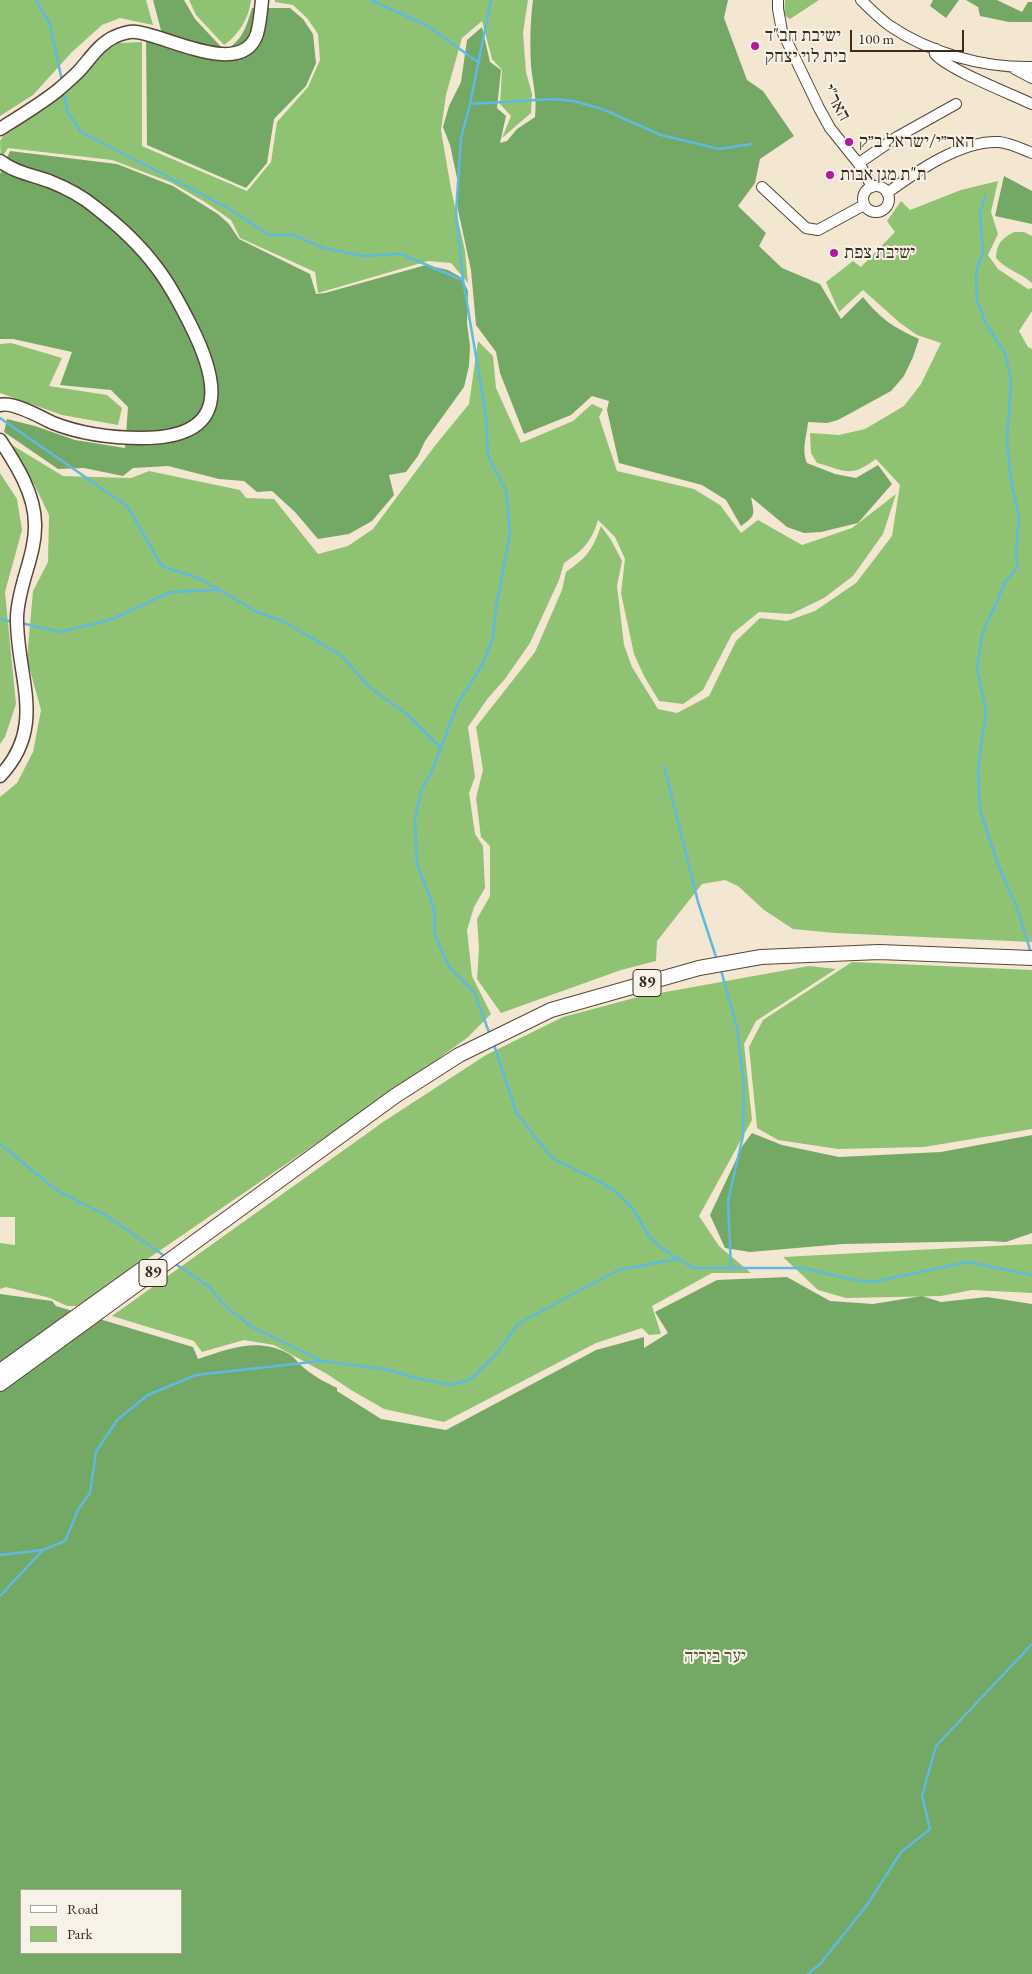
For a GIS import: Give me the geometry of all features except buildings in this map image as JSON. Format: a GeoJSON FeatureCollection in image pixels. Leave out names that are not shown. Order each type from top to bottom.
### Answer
{"type":"FeatureCollection","features":[{"type":"Feature","properties":{"kind":"highway","name":"89"},"geometry":{"type":"LineString","coordinates":[[0,1384],[396,1096],[459,1055],[551,1010],[699,968],[761,957],[879,952],[1032,958]]}},
{"type":"Feature","properties":{"kind":"highway","name":"89"},"geometry":{"type":"LineString","coordinates":[[0,1371],[181,1242],[306,1161]]}},
{"type":"Feature","properties":{"kind":"main road"},"geometry":{"type":"LineString","coordinates":[[0,130],[57,91],[95,51],[114,37],[136,32],[210,54],[226,55],[245,49],[252,43],[257,34],[262,0]]}},
{"type":"Feature","properties":{"kind":"main road"},"geometry":{"type":"LineString","coordinates":[[0,161],[12,169],[50,182],[82,198],[101,212],[141,249],[158,268],[178,299],[205,359],[212,381],[212,402],[203,418],[192,428],[177,435],[142,438],[96,435],[68,428],[12,406],[0,405]]}},
{"type":"Feature","properties":{"kind":"main road"},"geometry":{"type":"LineString","coordinates":[[0,440],[26,486],[35,523],[34,540],[17,616],[18,640],[28,705],[27,721],[19,751],[0,776]]}},
{"type":"Feature","properties":{"kind":"street","name":"האר\"י"},"geometry":{"type":"LineString","coordinates":[[778,0],[782,31],[819,108],[830,128],[858,163],[872,187]]}},
{"type":"Feature","properties":{"kind":"street"},"geometry":{"type":"LineString","coordinates":[[861,0],[890,26],[910,38],[936,49],[984,63],[1032,67]]}},
{"type":"Feature","properties":{"kind":"street"},"geometry":{"type":"LineString","coordinates":[[936,49],[935,54],[952,66],[1032,104]]}},
{"type":"Feature","properties":{"kind":"street"},"geometry":{"type":"LineString","coordinates":[[1007,65],[1032,78]]}},
{"type":"Feature","properties":{"kind":"street"},"geometry":{"type":"LineString","coordinates":[[858,163],[898,137],[956,104]]}},
{"type":"Feature","properties":{"kind":"street"},"geometry":{"type":"LineString","coordinates":[[887,193],[928,166],[970,147],[1000,142],[1032,153]]}},
{"type":"Feature","properties":{"kind":"street"},"geometry":{"type":"LineString","coordinates":[[762,187],[806,228],[811,230],[818,230],[864,205]]}},
{"type":"Feature","properties":{"kind":"street"},"geometry":{"type":"LineString","coordinates":[[872,187],[880,187],[887,193],[888,203],[884,210],[880,212],[871,211],[864,205],[865,192],[872,187]]}},
{"type":"Feature","properties":{"kind":"green space"},"geometry":{"type":"Polygon","coordinates":[[[0,0],[146,0],[153,25],[120,18],[102,25],[72,52],[33,95],[0,116],[0,0]]]}},
{"type":"Feature","properties":{"kind":"green space"},"geometry":{"type":"Polygon","coordinates":[[[153,0],[184,0],[195,19],[225,51],[240,37],[252,8],[290,8],[303,19],[313,34],[316,63],[306,86],[274,119],[267,163],[246,188],[147,145],[146,33],[163,38],[153,0]]]}},
{"type":"Feature","properties":{"kind":"green space"},"geometry":{"type":"Polygon","coordinates":[[[189,0],[251,0],[242,26],[224,45],[196,15],[189,0]]]}},
{"type":"Feature","properties":{"kind":"green space"},"geometry":{"type":"Polygon","coordinates":[[[275,0],[528,0],[523,33],[526,72],[532,94],[531,113],[502,138],[511,116],[500,104],[502,70],[492,59],[482,21],[462,38],[446,95],[441,130],[451,189],[465,251],[468,283],[451,263],[428,261],[318,293],[315,272],[240,238],[231,220],[205,202],[170,182],[112,160],[8,148],[1,159],[0,141],[3,136],[55,100],[101,53],[119,43],[142,42],[142,146],[247,191],[271,162],[277,122],[308,87],[320,60],[318,34],[307,18],[293,5],[275,2],[275,0]]]}},
{"type":"Feature","properties":{"kind":"green space"},"geometry":{"type":"Polygon","coordinates":[[[533,0],[728,0],[724,18],[747,80],[763,91],[794,136],[760,159],[755,183],[738,206],[766,233],[759,246],[782,268],[820,284],[841,319],[863,297],[888,322],[919,339],[904,376],[891,391],[838,420],[827,423],[808,422],[804,448],[807,463],[835,474],[856,478],[878,465],[892,484],[858,523],[821,532],[804,533],[787,527],[751,497],[753,514],[741,526],[726,500],[702,485],[619,463],[607,410],[609,401],[592,396],[571,415],[524,434],[500,373],[496,352],[476,325],[471,270],[458,210],[457,178],[450,145],[443,127],[449,106],[461,82],[467,40],[482,27],[490,62],[501,70],[497,108],[506,116],[500,143],[507,141],[517,129],[535,117],[530,49],[533,0]]]}},
{"type":"Feature","properties":{"kind":"green space"},"geometry":{"type":"Polygon","coordinates":[[[785,0],[819,0],[790,19],[784,15],[785,0]]]}},
{"type":"Feature","properties":{"kind":"green space"},"geometry":{"type":"Polygon","coordinates":[[[933,0],[959,0],[946,18],[930,6],[933,0]]]}},
{"type":"Feature","properties":{"kind":"green space"},"geometry":{"type":"Polygon","coordinates":[[[966,0],[997,0],[1022,12],[1028,2],[1032,2],[1032,22],[1009,22],[980,16],[978,7],[966,0]]]}},
{"type":"Feature","properties":{"kind":"green space"},"geometry":{"type":"Polygon","coordinates":[[[10,151],[117,164],[173,186],[218,214],[229,224],[239,239],[310,274],[316,294],[426,265],[448,270],[462,278],[468,291],[467,323],[470,346],[469,366],[464,387],[425,441],[418,456],[406,472],[389,475],[394,495],[372,521],[349,534],[318,539],[295,512],[272,491],[257,492],[244,481],[219,479],[168,466],[133,468],[123,476],[84,468],[58,469],[4,432],[7,419],[35,426],[75,440],[125,448],[128,407],[111,390],[60,385],[72,352],[13,339],[0,339],[0,174],[10,151]]]}},
{"type":"Feature","properties":{"kind":"green space"},"geometry":{"type":"Polygon","coordinates":[[[1004,176],[1032,191],[1032,224],[995,216],[1004,176]]]}},
{"type":"Feature","properties":{"kind":"green space"},"geometry":{"type":"Polygon","coordinates":[[[998,181],[991,212],[998,234],[988,255],[998,269],[1028,289],[1032,288],[1032,311],[1019,331],[1028,347],[1032,349],[1032,942],[835,933],[793,929],[764,910],[738,886],[725,880],[702,884],[657,941],[656,961],[621,970],[501,1013],[477,979],[479,949],[477,919],[490,896],[490,846],[481,837],[476,798],[483,770],[476,727],[535,652],[562,590],[566,572],[588,553],[595,542],[601,526],[622,561],[617,586],[624,645],[632,667],[658,709],[677,713],[709,696],[736,641],[760,618],[787,621],[815,611],[856,583],[892,536],[900,485],[876,459],[854,471],[842,470],[817,463],[811,453],[810,433],[839,435],[865,429],[904,406],[921,384],[941,343],[917,335],[900,323],[863,290],[839,312],[826,282],[853,261],[861,267],[895,232],[887,221],[901,201],[910,210],[961,190],[998,181]]]}},
{"type":"Feature","properties":{"kind":"green space"},"geometry":{"type":"Polygon","coordinates":[[[1014,232],[1024,232],[1032,236],[1032,283],[1004,266],[996,258],[1000,242],[1014,232]]]}},
{"type":"Feature","properties":{"kind":"green space"},"geometry":{"type":"Polygon","coordinates":[[[478,341],[493,356],[496,388],[521,443],[573,421],[592,404],[603,409],[599,417],[617,471],[694,489],[720,505],[741,533],[758,520],[802,545],[852,528],[896,494],[883,534],[853,576],[824,598],[791,614],[759,612],[732,634],[703,690],[683,704],[659,701],[644,676],[634,654],[621,593],[625,559],[615,537],[598,520],[586,545],[564,563],[559,580],[530,643],[468,727],[475,777],[469,793],[475,834],[483,846],[485,888],[474,907],[467,930],[472,976],[491,1014],[467,1038],[407,1081],[79,1306],[67,1306],[50,1298],[6,1287],[0,1289],[0,1243],[15,1245],[15,1217],[0,1217],[0,797],[17,783],[33,752],[41,710],[27,659],[33,591],[48,562],[49,515],[35,486],[7,442],[63,476],[131,478],[149,471],[240,490],[246,498],[274,499],[318,554],[348,546],[373,529],[434,447],[469,404],[478,341]]]}},
{"type":"Feature","properties":{"kind":"green space"},"geometry":{"type":"Polygon","coordinates":[[[11,343],[62,358],[49,386],[107,395],[122,408],[118,425],[62,415],[0,393],[0,344],[11,343]]]}},
{"type":"Feature","properties":{"kind":"green space"},"geometry":{"type":"Polygon","coordinates":[[[0,473],[17,499],[22,530],[5,592],[16,704],[5,737],[0,744],[0,473]]]}},
{"type":"Feature","properties":{"kind":"green space"},"geometry":{"type":"Polygon","coordinates":[[[852,962],[1032,970],[1032,1129],[924,1147],[838,1149],[778,1140],[757,1128],[749,1047],[763,1020],[852,962]]]}},
{"type":"Feature","properties":{"kind":"green space"},"geometry":{"type":"Polygon","coordinates":[[[809,966],[836,969],[756,1021],[744,1044],[752,1120],[699,1216],[719,1246],[751,1273],[712,1273],[652,1306],[661,1334],[649,1335],[642,1328],[596,1343],[444,1422],[384,1409],[327,1374],[274,1345],[244,1340],[202,1352],[194,1341],[112,1316],[383,1122],[486,1055],[563,1017],[638,997],[809,966]]]}},
{"type":"Feature","properties":{"kind":"green space"},"geometry":{"type":"Polygon","coordinates":[[[752,1133],[782,1145],[839,1157],[941,1152],[1032,1135],[1032,1233],[1006,1242],[843,1244],[750,1252],[725,1248],[710,1215],[743,1145],[752,1133]]]}},
{"type":"Feature","properties":{"kind":"green space"},"geometry":{"type":"Polygon","coordinates":[[[1032,1244],[1032,1293],[972,1290],[941,1296],[846,1298],[818,1290],[783,1257],[1032,1244]]]}},
{"type":"Feature","properties":{"kind":"green space","name":"יער ביריה"},"geometry":{"type":"Polygon","coordinates":[[[787,1277],[830,1301],[873,1304],[922,1296],[941,1302],[987,1297],[1032,1304],[1032,1974],[0,1974],[0,1294],[52,1301],[56,1306],[193,1347],[198,1359],[242,1346],[254,1345],[276,1348],[290,1354],[312,1374],[337,1388],[337,1391],[381,1419],[446,1430],[596,1350],[644,1337],[644,1348],[668,1333],[655,1312],[717,1280],[787,1277]]]}},
{"type":"Feature","properties":{"kind":"waterway"},"geometry":{"type":"LineString","coordinates":[[36,0],[50,24],[62,81]]}},
{"type":"Feature","properties":{"kind":"waterway"},"geometry":{"type":"LineString","coordinates":[[371,0],[428,26],[479,63]]}},
{"type":"Feature","properties":{"kind":"waterway"},"geometry":{"type":"LineString","coordinates":[[490,1035],[474,992],[450,968],[435,936],[434,908],[417,864],[415,820],[421,791],[431,773],[458,703],[483,664],[493,637],[496,607],[510,533],[506,490],[488,456],[486,415],[463,280],[456,213],[461,138],[470,104],[491,0]]}},
{"type":"Feature","properties":{"kind":"waterway"},"geometry":{"type":"LineString","coordinates":[[64,92],[67,111],[81,132],[230,209],[269,235],[293,235],[324,248],[363,256],[401,254],[462,280]]}},
{"type":"Feature","properties":{"kind":"waterway"},"geometry":{"type":"LineString","coordinates":[[470,104],[553,99],[574,101],[602,109],[661,135],[719,149],[752,144]]}},
{"type":"Feature","properties":{"kind":"waterway"},"geometry":{"type":"LineString","coordinates":[[985,196],[980,213],[983,252],[976,272],[977,301],[986,324],[1005,353],[1011,381],[1007,440],[1011,481],[1019,517],[1016,550],[1017,568],[1005,582],[982,635],[977,669],[986,711],[978,770],[980,810],[999,867],[1016,905],[1031,953]]}},
{"type":"Feature","properties":{"kind":"waterway"},"geometry":{"type":"LineString","coordinates":[[0,418],[127,506],[162,566],[201,579],[255,611],[284,622],[343,657],[368,686],[409,716],[440,747]]}},
{"type":"Feature","properties":{"kind":"waterway"},"geometry":{"type":"LineString","coordinates":[[21,623],[60,632],[110,620],[171,592],[219,590]]}},
{"type":"Feature","properties":{"kind":"waterway"},"geometry":{"type":"LineString","coordinates":[[0,619],[13,622]]}},
{"type":"Feature","properties":{"kind":"waterway"},"geometry":{"type":"LineString","coordinates":[[664,766],[698,902],[717,960]]}},
{"type":"Feature","properties":{"kind":"waterway"},"geometry":{"type":"LineString","coordinates":[[721,970],[737,1028],[744,1085],[743,1136],[728,1201],[731,1268]]}},
{"type":"Feature","properties":{"kind":"waterway"},"geometry":{"type":"LineString","coordinates":[[493,1042],[517,1114],[552,1158],[614,1190],[633,1209],[651,1239],[670,1254],[693,1268],[803,1268],[854,1280],[873,1282],[968,1262],[1032,1275]]}},
{"type":"Feature","properties":{"kind":"waterway"},"geometry":{"type":"LineString","coordinates":[[0,1144],[56,1190],[107,1216],[166,1257]]}},
{"type":"Feature","properties":{"kind":"waterway"},"geometry":{"type":"LineString","coordinates":[[0,1596],[43,1550],[65,1541],[79,1508],[90,1493],[96,1452],[117,1420],[148,1395],[196,1375],[321,1361],[384,1369],[452,1385],[471,1379],[497,1353],[518,1324],[618,1270],[677,1259]]}},
{"type":"Feature","properties":{"kind":"waterway"},"geometry":{"type":"LineString","coordinates":[[174,1263],[208,1286],[227,1308],[252,1327],[320,1360]]}},
{"type":"Feature","properties":{"kind":"waterway"},"geometry":{"type":"LineString","coordinates":[[0,1555],[43,1550]]}},
{"type":"Feature","properties":{"kind":"waterway"},"geometry":{"type":"LineString","coordinates":[[808,1974],[820,1964],[867,1905],[901,1852],[930,1829],[922,1796],[936,1746],[1032,1644]]}},
{"type":"Feature","properties":{"kind":"place","name":"ישיבת חב\"ד בית לוי יצחק"},"geometry":{"type":"Point","coordinates":[755,46]}},
{"type":"Feature","properties":{"kind":"place","name":"האר״י/ישראל ב״ק"},"geometry":{"type":"Point","coordinates":[849,142]}},
{"type":"Feature","properties":{"kind":"place","name":"ת\"ת מגן אבות"},"geometry":{"type":"Point","coordinates":[830,175]}},
{"type":"Feature","properties":{"kind":"place","name":"ישיבת צפת"},"geometry":{"type":"Point","coordinates":[834,253]}}]}
